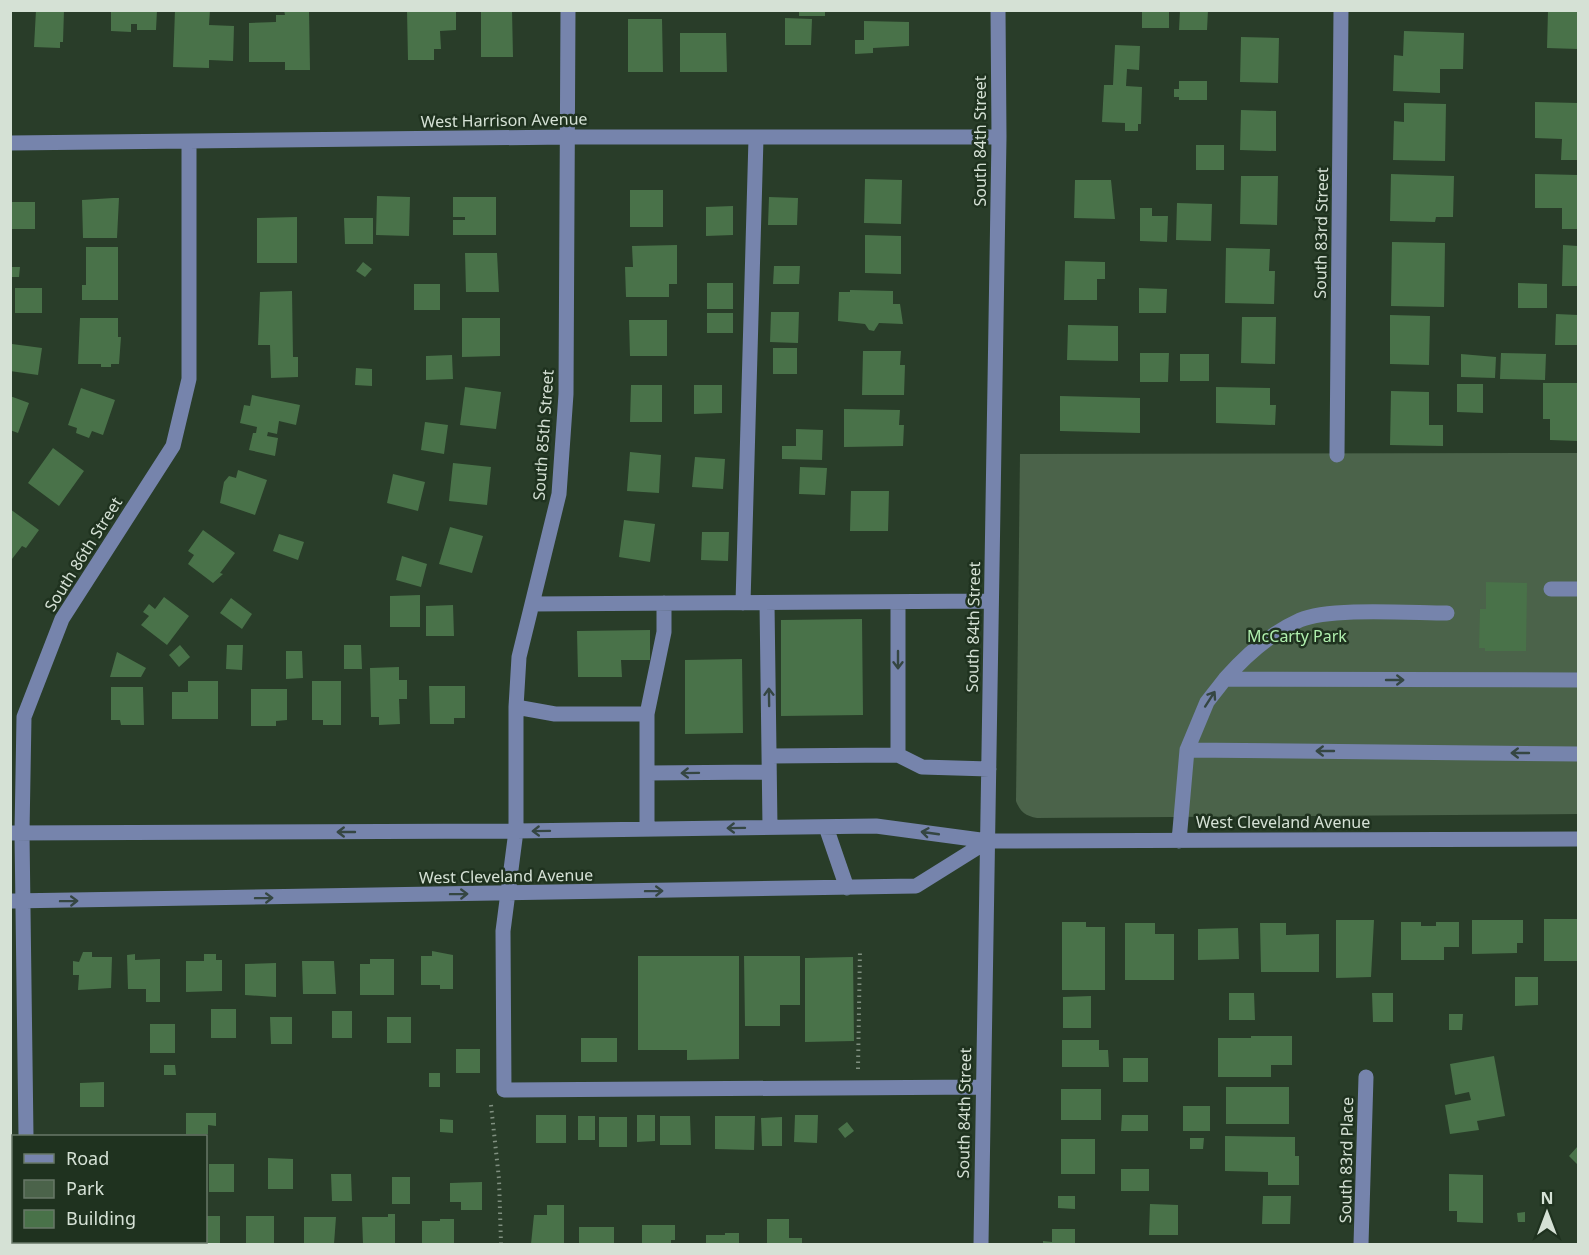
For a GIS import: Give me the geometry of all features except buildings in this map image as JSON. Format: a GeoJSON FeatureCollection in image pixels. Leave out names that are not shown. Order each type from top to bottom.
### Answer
{"type":"FeatureCollection","features":[{"type":"Feature","properties":{"kind":"street","name":"South 85th Street"},"geometry":{"type":"LineString","coordinates":[[504,1090],[503,931],[516,831],[516,707],[519,657],[560,494],[566,394],[568,10]]}},
{"type":"Feature","properties":{"kind":"street","name":"South 84th Street"},"geometry":{"type":"LineString","coordinates":[[981,1245],[999,137],[998,10]]}},
{"type":"Feature","properties":{"kind":"street","name":"South 83rd Street"},"geometry":{"type":"LineString","coordinates":[[1337,455],[1341,10]]}},
{"type":"Feature","properties":{"kind":"street","name":"West Harrison Avenue"},"geometry":{"type":"LineString","coordinates":[[10,143],[567,137],[999,137]]}},
{"type":"Feature","properties":{"kind":"street"},"geometry":{"type":"LineString","coordinates":[[743,603],[756,138]]}},
{"type":"Feature","properties":{"kind":"street","name":"South 86th Street"},"geometry":{"type":"LineString","coordinates":[[26,1135],[16,901],[16,833],[24,717],[62,618],[173,446],[189,379],[189,142]]}},
{"type":"Feature","properties":{"kind":"street"},"geometry":{"type":"LineString","coordinates":[[1551,589],[1578,589]]}},
{"type":"Feature","properties":{"kind":"street"},"geometry":{"type":"LineString","coordinates":[[532,604],[992,601]]}},
{"type":"Feature","properties":{"kind":"street"},"geometry":{"type":"LineString","coordinates":[[898,602],[898,755]]}},
{"type":"Feature","properties":{"kind":"street"},"geometry":{"type":"LineString","coordinates":[[647,829],[647,714],[664,632],[664,603]]}},
{"type":"Feature","properties":{"kind":"street"},"geometry":{"type":"LineString","coordinates":[[767,603],[770,827]]}},
{"type":"Feature","properties":{"kind":"street"},"geometry":{"type":"LineString","coordinates":[[1179,841],[1186,750],[1207,702],[1249,652],[1301,619],[1347,612],[1447,613]]}},
{"type":"Feature","properties":{"kind":"street"},"geometry":{"type":"LineString","coordinates":[[1225,679],[1578,680]]}},
{"type":"Feature","properties":{"kind":"street"},"geometry":{"type":"LineString","coordinates":[[516,707],[555,714],[647,714]]}},
{"type":"Feature","properties":{"kind":"street"},"geometry":{"type":"LineString","coordinates":[[1186,750],[1578,753]]}},
{"type":"Feature","properties":{"kind":"street"},"geometry":{"type":"LineString","coordinates":[[769,756],[898,755],[922,767],[989,769]]}},
{"type":"Feature","properties":{"kind":"street"},"geometry":{"type":"LineString","coordinates":[[648,773],[769,772]]}},
{"type":"Feature","properties":{"kind":"street"},"geometry":{"type":"LineString","coordinates":[[826,826],[847,888]]}},
{"type":"Feature","properties":{"kind":"street","name":"West Cleveland Avenue"},"geometry":{"type":"LineString","coordinates":[[16,833],[516,831],[876,826],[988,841],[1578,839]]}},
{"type":"Feature","properties":{"kind":"street","name":"West Cleveland Avenue"},"geometry":{"type":"LineString","coordinates":[[16,901],[916,886],[988,841]]}},
{"type":"Feature","properties":{"kind":"street","name":"South 83rd Place"},"geometry":{"type":"LineString","coordinates":[[1361,1245],[1366,1077]]}},
{"type":"Feature","properties":{"kind":"street"},"geometry":{"type":"LineString","coordinates":[[504,1090],[982,1087]]}},
{"type":"Feature","properties":{"kind":"path"},"geometry":{"type":"LineString","coordinates":[[858,1088],[860,949]]}},
{"type":"Feature","properties":{"kind":"path"},"geometry":{"type":"LineString","coordinates":[[501,1245],[499,1179],[490,1100],[504,1090]]}},
{"type":"Feature","properties":{"kind":"green space","name":"McCarty Park"},"geometry":{"type":"Polygon","coordinates":[[[1578,453],[1578,814],[1037,818],[1027,815],[1019,808],[1016,801],[1020,454],[1578,453]]]}}]}
